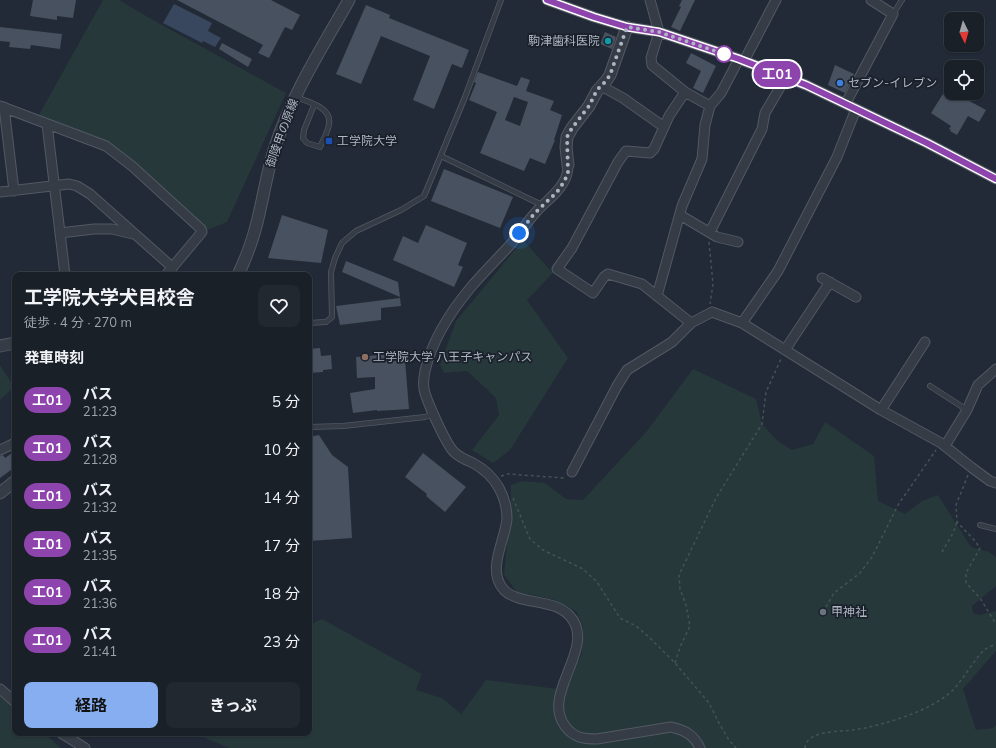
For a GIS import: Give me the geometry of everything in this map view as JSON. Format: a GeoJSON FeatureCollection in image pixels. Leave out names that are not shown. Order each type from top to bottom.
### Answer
{"type":"FeatureCollection","features":[{"type":"Feature","properties":{"kind":"street","name":"御陵甲の原線"},"geometry":{"type":"LineString","coordinates":[[239,272],[246,258],[255,228],[275,147],[294,97],[349,0]]}},
{"type":"Feature","properties":{"kind":"street"},"geometry":{"type":"LineString","coordinates":[[547,0],[594,17],[627,27],[659,32],[742,60],[846,103],[934,146],[996,179]]}},
{"type":"Feature","properties":{"kind":"street"},"geometry":{"type":"LineString","coordinates":[[650,0],[659,32],[651,58],[652,65],[685,92],[710,106]]}},
{"type":"Feature","properties":{"kind":"street"},"geometry":{"type":"LineString","coordinates":[[658,296],[682,206],[702,159],[705,125],[710,106],[721,93],[742,60],[776,0]]}},
{"type":"Feature","properties":{"kind":"street"},"geometry":{"type":"LineString","coordinates":[[846,103],[893,14],[871,0]]}},
{"type":"Feature","properties":{"kind":"street"},"geometry":{"type":"LineString","coordinates":[[627,27],[610,75],[597,90],[589,106],[567,137],[566,147],[568,173],[564,182],[557,192],[542,205],[512,242],[470,288],[449,318],[429,357],[424,373],[424,389],[434,414],[453,451],[461,458],[474,464],[493,478],[500,490],[506,508],[507,518],[506,528],[496,566],[500,584],[504,590],[510,594],[561,609],[568,614],[576,630],[576,649],[558,703],[559,713],[563,723],[571,733],[577,737],[586,739],[597,739],[671,727],[682,729],[697,742],[700,748]]}},
{"type":"Feature","properties":{"kind":"street"},"geometry":{"type":"LineString","coordinates":[[710,232],[762,129],[765,113],[786,78]]}},
{"type":"Feature","properties":{"kind":"street"},"geometry":{"type":"LineString","coordinates":[[601,86],[624,98],[664,127]]}},
{"type":"Feature","properties":{"kind":"street"},"geometry":{"type":"LineString","coordinates":[[685,92],[669,116],[654,149],[650,153],[626,151],[618,162],[572,248],[557,269],[593,293],[608,274],[642,284],[691,323]]}},
{"type":"Feature","properties":{"kind":"street"},"geometry":{"type":"LineString","coordinates":[[14,191],[4,146],[2,107],[106,146],[132,166],[201,229],[202,232],[168,272]]}},
{"type":"Feature","properties":{"kind":"street"},"geometry":{"type":"LineString","coordinates":[[742,323],[778,271],[836,157],[856,109]]}},
{"type":"Feature","properties":{"kind":"street"},"geometry":{"type":"LineString","coordinates":[[47,124],[53,186],[65,272]]}},
{"type":"Feature","properties":{"kind":"street"},"geometry":{"type":"LineString","coordinates":[[0,192],[69,184],[77,186],[85,190],[172,267]]}},
{"type":"Feature","properties":{"kind":"street"},"geometry":{"type":"LineString","coordinates":[[680,215],[717,237],[738,242]]}},
{"type":"Feature","properties":{"kind":"street"},"geometry":{"type":"LineString","coordinates":[[60,233],[94,229],[112,230],[134,234]]}},
{"type":"Feature","properties":{"kind":"street"},"geometry":{"type":"LineString","coordinates":[[822,278],[856,297]]}},
{"type":"Feature","properties":{"kind":"street"},"geometry":{"type":"LineString","coordinates":[[786,350],[830,282]]}},
{"type":"Feature","properties":{"kind":"street"},"geometry":{"type":"LineString","coordinates":[[572,472],[617,386],[627,370],[672,342],[691,323],[712,312],[742,323],[881,410],[943,445],[971,468],[995,480]]}},
{"type":"Feature","properties":{"kind":"street"},"geometry":{"type":"LineString","coordinates":[[881,410],[925,342]]}},
{"type":"Feature","properties":{"kind":"street"},"geometry":{"type":"LineString","coordinates":[[0,346],[12,344]]}},
{"type":"Feature","properties":{"kind":"street"},"geometry":{"type":"LineString","coordinates":[[943,445],[967,410],[978,385],[996,369]]}},
{"type":"Feature","properties":{"kind":"street"},"geometry":{"type":"LineString","coordinates":[[0,450],[12,445]]}},
{"type":"Feature","properties":{"kind":"street"},"geometry":{"type":"LineString","coordinates":[[0,493],[12,483]]}},
{"type":"Feature","properties":{"kind":"street"},"geometry":{"type":"LineString","coordinates":[[0,689],[12,699]]}},
{"type":"Feature","properties":{"kind":"street"},"geometry":{"type":"LineString","coordinates":[[66,736],[85,748]]}},
{"type":"Feature","properties":{"kind":"lane"},"geometry":{"type":"LineString","coordinates":[[312,323],[326,322],[332,317],[331,272],[335,258],[342,243],[356,231],[401,210],[424,196],[501,0]]}},
{"type":"Feature","properties":{"kind":"lane"},"geometry":{"type":"LineString","coordinates":[[893,14],[902,0]]}},
{"type":"Feature","properties":{"kind":"lane"},"geometry":{"type":"LineString","coordinates":[[294,97],[325,109],[330,116],[329,124],[320,147],[307,143],[303,138],[304,130],[314,105]]}},
{"type":"Feature","properties":{"kind":"lane"},"geometry":{"type":"LineString","coordinates":[[441,156],[542,205]]}},
{"type":"Feature","properties":{"kind":"lane"},"geometry":{"type":"LineString","coordinates":[[930,386],[967,410]]}},
{"type":"Feature","properties":{"kind":"lane"},"geometry":{"type":"LineString","coordinates":[[312,428],[425,417],[434,414]]}},
{"type":"Feature","properties":{"kind":"lane"},"geometry":{"type":"LineString","coordinates":[[980,525],[996,529]]}},
{"type":"Feature","properties":{"kind":"path"},"geometry":{"type":"LineString","coordinates":[[710,232],[709,239],[713,284],[710,302],[712,312]]}},
{"type":"Feature","properties":{"kind":"path"},"geometry":{"type":"LineString","coordinates":[[675,663],[680,647],[690,626],[686,605],[680,589],[679,575],[716,498],[762,424],[766,392],[786,350]]}},
{"type":"Feature","properties":{"kind":"path"},"geometry":{"type":"LineString","coordinates":[[826,607],[834,593],[860,573],[872,558],[898,505],[943,445]]}},
{"type":"Feature","properties":{"kind":"path"},"geometry":{"type":"LineString","coordinates":[[942,552],[953,534],[957,522],[956,505],[971,468]]}},
{"type":"Feature","properties":{"kind":"path"},"geometry":{"type":"LineString","coordinates":[[493,478],[508,474],[561,478],[568,477],[572,472]]}},
{"type":"Feature","properties":{"kind":"path"},"geometry":{"type":"LineString","coordinates":[[500,490],[508,492],[515,501],[530,539],[543,550],[583,569],[597,582],[620,618],[636,626],[675,663],[710,703],[720,725],[736,748]]}},
{"type":"Feature","properties":{"kind":"path"},"geometry":{"type":"LineString","coordinates":[[957,522],[980,548],[966,573],[966,583],[980,598],[996,624]]}},
{"type":"Feature","properties":{"kind":"path"},"geometry":{"type":"LineString","coordinates":[[805,748],[806,742],[817,735],[854,730],[882,724],[906,716],[934,703],[952,690],[984,650],[996,644]]}},
{"type":"Feature","properties":{"kind":"shaded area"},"geometry":{"type":"Polygon","coordinates":[[[103,0],[119,0],[286,93],[227,222],[202,232],[106,146],[36,120],[103,0]]]}},
{"type":"Feature","properties":{"kind":"shaded area"},"geometry":{"type":"Polygon","coordinates":[[[523,240],[553,273],[527,300],[568,358],[510,450],[493,463],[472,450],[499,415],[496,398],[467,371],[444,373],[440,365],[456,321],[523,240]]]}},
{"type":"Feature","properties":{"kind":"shaded area"},"geometry":{"type":"Polygon","coordinates":[[[0,365],[12,384],[12,389],[0,400],[0,365]]]}},
{"type":"Feature","properties":{"kind":"shaded area"},"geometry":{"type":"Polygon","coordinates":[[[693,369],[756,399],[762,424],[778,441],[792,450],[813,444],[825,422],[874,456],[878,501],[905,514],[922,501],[938,495],[971,547],[989,552],[996,557],[996,586],[972,606],[973,613],[979,615],[996,611],[996,651],[963,689],[976,730],[993,728],[996,725],[996,748],[229,748],[201,736],[312,736],[312,624],[322,619],[422,674],[416,690],[442,698],[461,714],[486,680],[566,690],[582,653],[583,627],[576,611],[552,599],[517,592],[504,575],[511,505],[511,485],[522,481],[545,483],[566,499],[583,500],[647,431],[693,369]]]}},
{"type":"Feature","properties":{"kind":"shaded area"},"geometry":{"type":"Polygon","coordinates":[[[0,697],[12,707],[12,736],[47,736],[61,748],[0,748],[0,697]]]}},
{"type":"Feature","properties":{"kind":"water"},"geometry":{"type":"Polygon","coordinates":[[[174,4],[212,23],[208,31],[221,38],[215,47],[203,41],[202,43],[163,23],[174,4]]]}},
{"type":"Feature","properties":{"kind":"building"},"geometry":{"type":"Polygon","coordinates":[[[33,0],[76,0],[73,18],[57,16],[57,20],[30,16],[33,0]]]}},
{"type":"Feature","properties":{"kind":"building"},"geometry":{"type":"Polygon","coordinates":[[[177,0],[271,0],[300,15],[292,30],[285,27],[269,58],[258,53],[263,45],[177,0]]]}},
{"type":"Feature","properties":{"kind":"building"},"geometry":{"type":"Polygon","coordinates":[[[682,0],[695,0],[680,31],[671,27],[681,7],[679,6],[682,0]]]}},
{"type":"Feature","properties":{"kind":"building"},"geometry":{"type":"Polygon","coordinates":[[[366,5],[390,15],[389,18],[469,50],[462,68],[452,64],[434,109],[413,100],[430,56],[381,36],[361,84],[336,74],[366,5]]]}},
{"type":"Feature","properties":{"kind":"building"},"geometry":{"type":"Polygon","coordinates":[[[0,27],[62,34],[60,49],[31,45],[30,49],[9,47],[10,42],[0,41],[0,27]]]}},
{"type":"Feature","properties":{"kind":"building","name":"駒津歯科医院"},"geometry":{"type":"Polygon","coordinates":[[[605,32],[616,37],[612,49],[600,44],[605,32]]]}},
{"type":"Feature","properties":{"kind":"building"},"geometry":{"type":"Polygon","coordinates":[[[222,43],[252,59],[248,67],[219,49],[222,43]]]}},
{"type":"Feature","properties":{"kind":"building"},"geometry":{"type":"Polygon","coordinates":[[[691,53],[716,66],[703,93],[693,88],[701,71],[686,63],[691,53]]]}},
{"type":"Feature","properties":{"kind":"building"},"geometry":{"type":"Polygon","coordinates":[[[835,65],[854,74],[845,93],[828,85],[835,65]]]}},
{"type":"Feature","properties":{"kind":"building"},"geometry":{"type":"Polygon","coordinates":[[[478,72],[517,86],[521,77],[530,80],[526,91],[554,101],[550,110],[562,115],[555,140],[545,164],[530,158],[524,171],[480,153],[497,112],[469,100],[476,83],[474,82],[478,72]],[[514,97],[505,120],[520,126],[528,102],[514,97]]]}},
{"type":"Feature","properties":{"kind":"building"},"geometry":{"type":"Polygon","coordinates":[[[944,92],[944,100],[968,100],[986,110],[979,122],[968,116],[957,135],[950,131],[951,130],[949,129],[951,126],[931,113],[944,92]]]}},
{"type":"Feature","properties":{"kind":"building"},"geometry":{"type":"Polygon","coordinates":[[[444,169],[513,197],[500,228],[431,201],[444,169]]]}},
{"type":"Feature","properties":{"kind":"building"},"geometry":{"type":"Polygon","coordinates":[[[282,215],[328,230],[321,263],[268,258],[282,215]]]}},
{"type":"Feature","properties":{"kind":"building"},"geometry":{"type":"Polygon","coordinates":[[[426,225],[467,243],[458,265],[463,267],[454,287],[393,260],[403,236],[418,243],[426,225]]]}},
{"type":"Feature","properties":{"kind":"building"},"geometry":{"type":"Polygon","coordinates":[[[346,261],[398,282],[400,297],[342,272],[346,261]]]}},
{"type":"Feature","properties":{"kind":"building"},"geometry":{"type":"Polygon","coordinates":[[[400,298],[401,306],[381,308],[381,320],[340,325],[336,306],[400,298]]]}},
{"type":"Feature","properties":{"kind":"building"},"geometry":{"type":"Polygon","coordinates":[[[320,348],[321,356],[331,355],[332,369],[323,370],[323,372],[312,373],[312,349],[320,348]]]}},
{"type":"Feature","properties":{"kind":"building"},"geometry":{"type":"Polygon","coordinates":[[[392,354],[392,361],[405,360],[409,409],[377,410],[353,413],[350,393],[375,389],[375,377],[357,378],[356,357],[392,354]]]}},
{"type":"Feature","properties":{"kind":"building"},"geometry":{"type":"Polygon","coordinates":[[[319,435],[332,455],[348,467],[352,538],[312,541],[312,436],[319,435]]]}},
{"type":"Feature","properties":{"kind":"building"},"geometry":{"type":"Polygon","coordinates":[[[12,453],[12,469],[0,478],[0,456],[3,455],[5,458],[12,453]]]}},
{"type":"Feature","properties":{"kind":"building"},"geometry":{"type":"Polygon","coordinates":[[[423,453],[466,487],[445,512],[426,496],[427,494],[405,477],[423,453]]]}},
{"type":"Feature","properties":{"kind":"bus line","name":"工01"},"geometry":{"type":"LineString","coordinates":[[547,0],[627,27],[659,32],[739,59],[806,85],[927,143],[996,179]]}},
{"type":"Feature","properties":{"kind":"place","name":"駒津歯科医院"},"geometry":{"type":"Point","coordinates":[608,41]}},
{"type":"Feature","properties":{"kind":"place","name":"セブン-イレブン"},"geometry":{"type":"Point","coordinates":[840,83]}},
{"type":"Feature","properties":{"kind":"place","name":"工学院大学"},"geometry":{"type":"Point","coordinates":[329,141]}},
{"type":"Feature","properties":{"kind":"place","name":"工学院大学 八王子キャンパス"},"geometry":{"type":"Point","coordinates":[365,357]}},
{"type":"Feature","properties":{"kind":"place","name":"甲神社"},"geometry":{"type":"Point","coordinates":[823,612]}},
{"type":"Feature","properties":{"kind":"route"},"geometry":{"type":"LineString","coordinates":[[519,233],[542,205],[557,192],[564,182],[568,173],[566,147],[567,137],[589,106],[597,90],[610,75],[627,27],[659,32],[724,54]]}}]}
